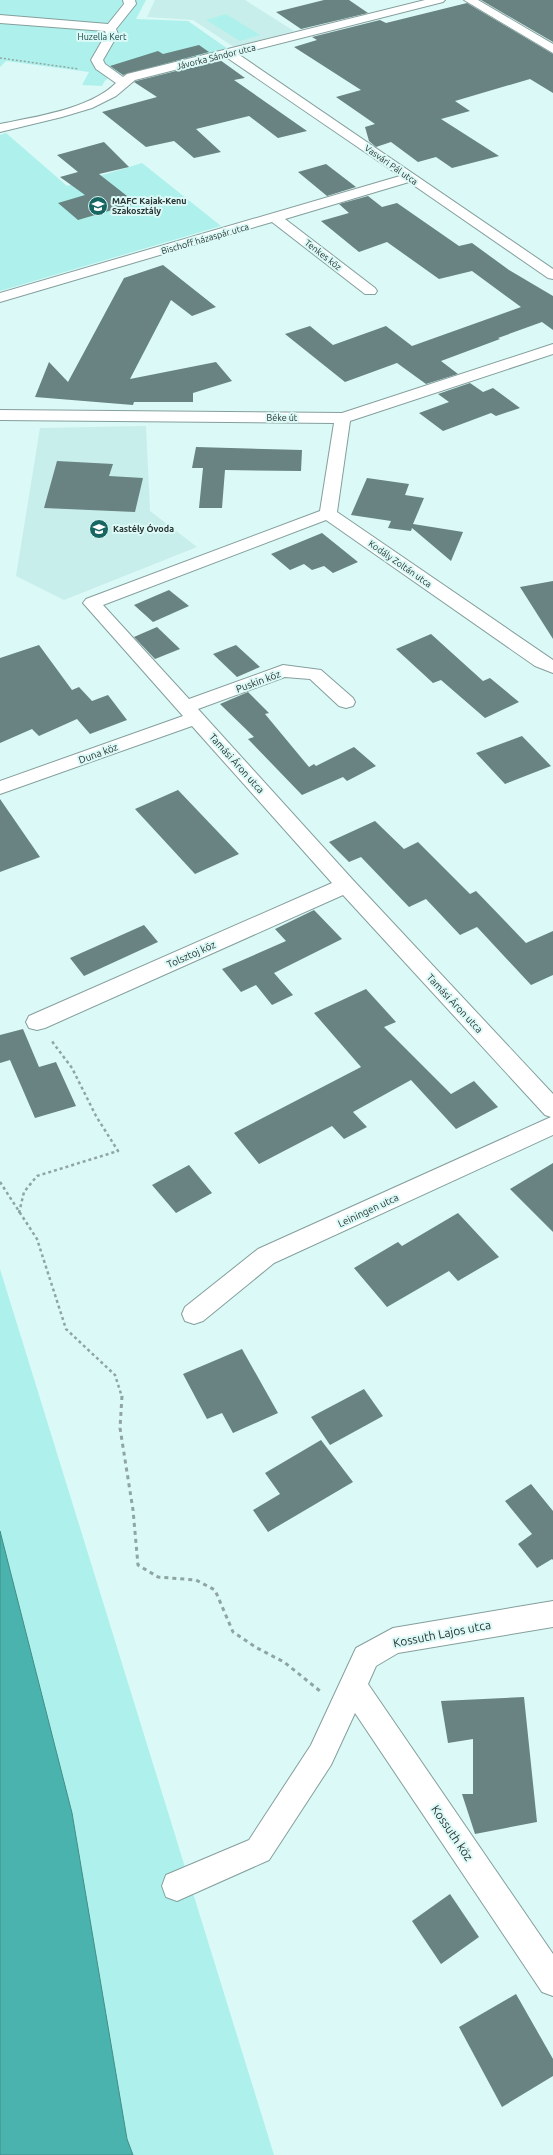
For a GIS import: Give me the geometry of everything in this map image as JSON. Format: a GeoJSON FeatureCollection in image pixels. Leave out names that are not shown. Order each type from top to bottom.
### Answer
{"type":"FeatureCollection","features":[{"type":"Feature","properties":{"kind":"street"},"geometry":{"type":"LineString","coordinates":[[110,29],[129,5],[128,0]]}},
{"type":"Feature","properties":{"kind":"street","name":"Jávorka Sándor utca"},"geometry":{"type":"LineString","coordinates":[[0,128],[95,103],[115,92],[122,82],[131,77],[230,54],[439,0]]}},
{"type":"Feature","properties":{"kind":"street"},"geometry":{"type":"LineString","coordinates":[[470,0],[553,49]]}},
{"type":"Feature","properties":{"kind":"street"},"geometry":{"type":"LineString","coordinates":[[0,19],[104,27],[110,29]]}},
{"type":"Feature","properties":{"kind":"street"},"geometry":{"type":"LineString","coordinates":[[110,29],[112,34],[97,60],[104,70],[122,82]]}},
{"type":"Feature","properties":{"kind":"street","name":"Vasvári Pál utca"},"geometry":{"type":"LineString","coordinates":[[230,54],[409,178],[553,275]]}},
{"type":"Feature","properties":{"kind":"street"},"geometry":{"type":"LineString","coordinates":[[0,123],[16,124]]}},
{"type":"Feature","properties":{"kind":"street","name":"Bischoff házaspár utca"},"geometry":{"type":"LineString","coordinates":[[0,298],[409,178]]}},
{"type":"Feature","properties":{"kind":"street","name":"Tenkes köz"},"geometry":{"type":"LineString","coordinates":[[275,218],[370,291]]}},
{"type":"Feature","properties":{"kind":"street","name":"Béke út"},"geometry":{"type":"LineString","coordinates":[[0,416],[343,418],[553,349]]}},
{"type":"Feature","properties":{"kind":"street"},"geometry":{"type":"LineString","coordinates":[[328,514],[343,418]]}},
{"type":"Feature","properties":{"kind":"street","name":"Kodály Zoltán utca"},"geometry":{"type":"LineString","coordinates":[[328,514],[492,629],[541,662],[553,667]]}},
{"type":"Feature","properties":{"kind":"street","name":"Tamási Áron utca"},"geometry":{"type":"LineString","coordinates":[[328,514],[92,603],[346,885],[553,1110]]}},
{"type":"Feature","properties":{"kind":"street","name":"Puskin köz"},"geometry":{"type":"LineString","coordinates":[[191,712],[283,671],[315,674],[346,702]]}},
{"type":"Feature","properties":{"kind":"street","name":"Duna köz"},"geometry":{"type":"LineString","coordinates":[[0,788],[191,712]]}},
{"type":"Feature","properties":{"kind":"street","name":"Tolsztoj köz"},"geometry":{"type":"LineString","coordinates":[[37,1022],[346,885]]}},
{"type":"Feature","properties":{"kind":"street","name":"Leiningen utca"},"geometry":{"type":"LineString","coordinates":[[194,1314],[266,1256],[553,1125]]}},
{"type":"Feature","properties":{"kind":"street","name":"Kossuth Lajos utca"},"geometry":{"type":"LineString","coordinates":[[176,1886],[259,1850],[321,1755],[366,1657],[393,1641],[553,1614]]}},
{"type":"Feature","properties":{"kind":"street","name":"Kossuth köz"},"geometry":{"type":"LineString","coordinates":[[352,1685],[553,1981]]}},
{"type":"Feature","properties":{"kind":"path"},"geometry":{"type":"LineString","coordinates":[[0,58],[68,68],[104,70]]}},
{"type":"Feature","properties":{"kind":"path"},"geometry":{"type":"LineString","coordinates":[[19,1213],[24,1192],[37,1176],[118,1151],[96,1116],[72,1068],[37,1022]]}},
{"type":"Feature","properties":{"kind":"path"},"geometry":{"type":"LineString","coordinates":[[0,1182],[37,1239],[66,1329],[115,1375],[122,1396],[120,1428],[133,1510],[138,1565],[158,1578],[196,1580],[215,1590],[233,1632],[257,1648],[284,1662],[319,1692],[352,1685]]}},
{"type":"Feature","properties":{"kind":"shaded area"},"geometry":{"type":"Polygon","coordinates":[[[155,0],[245,0],[294,31],[234,47],[193,20],[147,17],[155,0]]]}},
{"type":"Feature","properties":{"kind":"shaded area","name":"Kastély Óvoda"},"geometry":{"type":"Polygon","coordinates":[[[146,426],[150,511],[197,547],[64,600],[16,576],[40,428],[146,426]]]}},
{"type":"Feature","properties":{"kind":"shaded area"},"geometry":{"type":"Polygon","coordinates":[[[0,1531],[72,1813],[127,2139],[133,2155],[0,2155],[0,1531]]]}},
{"type":"Feature","properties":{"kind":"green space","name":"Huzella Kert"},"geometry":{"type":"Polygon","coordinates":[[[0,0],[146,0],[136,19],[188,21],[228,49],[126,75],[115,74],[106,80],[102,86],[82,85],[89,72],[6,61],[0,67],[0,0]]]}},
{"type":"Feature","properties":{"kind":"green space"},"geometry":{"type":"Polygon","coordinates":[[[226,14],[260,35],[240,41],[206,20],[226,14]]]}},
{"type":"Feature","properties":{"kind":"green space","name":"MAFC Kajak-Kenu Szakosztály"},"geometry":{"type":"Polygon","coordinates":[[[6,133],[67,186],[142,163],[221,226],[0,291],[0,135],[6,133]]]}},
{"type":"Feature","properties":{"kind":"green space"},"geometry":{"type":"Polygon","coordinates":[[[0,1269],[274,2155],[133,2155],[127,2139],[72,1813],[0,1531],[0,1269]]]}},
{"type":"Feature","properties":{"kind":"building"},"geometry":{"type":"Polygon","coordinates":[[[324,0],[349,0],[368,13],[301,29],[276,12],[324,0]]]}},
{"type":"Feature","properties":{"kind":"building"},"geometry":{"type":"Polygon","coordinates":[[[481,0],[553,0],[553,42],[481,0]]]}},
{"type":"Feature","properties":{"kind":"building"},"geometry":{"type":"Polygon","coordinates":[[[467,3],[553,54],[553,93],[530,79],[455,101],[470,111],[441,119],[499,156],[452,168],[436,157],[418,162],[391,142],[376,147],[369,141],[365,127],[375,124],[336,97],[361,90],[294,47],[317,40],[312,37],[380,20],[386,23],[467,3]]]}},
{"type":"Feature","properties":{"kind":"building"},"geometry":{"type":"Polygon","coordinates":[[[199,45],[209,52],[123,75],[110,66],[158,51],[163,54],[199,45]]]}},
{"type":"Feature","properties":{"kind":"building"},"geometry":{"type":"Polygon","coordinates":[[[220,60],[245,78],[234,80],[307,131],[278,138],[249,116],[196,129],[221,152],[194,158],[174,141],[146,147],[102,112],[157,97],[134,82],[136,81],[220,60]]]}},
{"type":"Feature","properties":{"kind":"building"},"geometry":{"type":"Polygon","coordinates":[[[104,142],[129,167],[99,174],[136,203],[78,220],[58,203],[85,195],[60,177],[78,172],[57,155],[104,142]]]}},
{"type":"Feature","properties":{"kind":"building"},"geometry":{"type":"Polygon","coordinates":[[[326,164],[356,187],[327,196],[298,172],[326,164]]]}},
{"type":"Feature","properties":{"kind":"building"},"geometry":{"type":"Polygon","coordinates":[[[368,196],[382,207],[397,203],[459,246],[472,243],[509,270],[553,296],[553,330],[542,322],[441,361],[458,374],[426,384],[397,363],[345,382],[285,334],[310,326],[333,345],[386,326],[412,346],[521,307],[472,271],[439,279],[387,242],[359,252],[321,221],[349,213],[339,204],[368,196]]]}},
{"type":"Feature","properties":{"kind":"building"},"geometry":{"type":"Polygon","coordinates":[[[163,265],[216,307],[192,316],[171,300],[130,379],[216,362],[232,381],[193,393],[193,402],[134,402],[133,405],[35,397],[49,362],[68,382],[124,278],[163,265]]]}},
{"type":"Feature","properties":{"kind":"building"},"geometry":{"type":"Polygon","coordinates":[[[470,383],[483,392],[493,388],[520,408],[496,416],[491,413],[443,431],[419,413],[449,402],[438,394],[470,383]]]}},
{"type":"Feature","properties":{"kind":"building"},"geometry":{"type":"Polygon","coordinates":[[[196,447],[302,450],[301,471],[225,470],[222,508],[199,508],[203,468],[192,468],[196,447]]]}},
{"type":"Feature","properties":{"kind":"building"},"geometry":{"type":"Polygon","coordinates":[[[57,461],[113,464],[109,476],[143,478],[135,512],[44,508],[57,461]]]}},
{"type":"Feature","properties":{"kind":"building"},"geometry":{"type":"Polygon","coordinates":[[[367,478],[409,484],[405,495],[424,498],[413,524],[463,532],[451,561],[412,528],[411,531],[388,528],[391,521],[351,515],[367,478]]]}},
{"type":"Feature","properties":{"kind":"building"},"geometry":{"type":"Polygon","coordinates":[[[322,533],[358,562],[333,573],[324,566],[312,570],[304,564],[290,570],[271,554],[322,533]]]}},
{"type":"Feature","properties":{"kind":"building"},"geometry":{"type":"Polygon","coordinates":[[[553,581],[553,639],[520,587],[553,581]]]}},
{"type":"Feature","properties":{"kind":"building"},"geometry":{"type":"Polygon","coordinates":[[[169,590],[189,606],[153,622],[134,605],[169,590]]]}},
{"type":"Feature","properties":{"kind":"building"},"geometry":{"type":"Polygon","coordinates":[[[157,627],[180,649],[155,659],[134,637],[157,627]]]}},
{"type":"Feature","properties":{"kind":"building"},"geometry":{"type":"Polygon","coordinates":[[[431,634],[483,681],[490,678],[519,702],[485,718],[441,680],[433,683],[396,649],[431,634]]]}},
{"type":"Feature","properties":{"kind":"building"},"geometry":{"type":"Polygon","coordinates":[[[39,645],[72,690],[79,687],[92,701],[108,695],[127,720],[90,734],[77,719],[39,736],[32,729],[0,743],[0,658],[39,645]]]}},
{"type":"Feature","properties":{"kind":"building"},"geometry":{"type":"Polygon","coordinates":[[[236,645],[260,667],[237,677],[213,654],[236,645]]]}},
{"type":"Feature","properties":{"kind":"building"},"geometry":{"type":"Polygon","coordinates":[[[248,692],[269,713],[265,714],[309,767],[314,764],[316,766],[354,747],[376,766],[347,781],[343,777],[302,795],[248,739],[254,737],[220,704],[248,692]]]}},
{"type":"Feature","properties":{"kind":"building"},"geometry":{"type":"Polygon","coordinates":[[[522,736],[551,766],[505,784],[476,753],[522,736]]]}},
{"type":"Feature","properties":{"kind":"building"},"geometry":{"type":"Polygon","coordinates":[[[178,790],[239,854],[195,874],[135,809],[178,790]]]}},
{"type":"Feature","properties":{"kind":"building"},"geometry":{"type":"Polygon","coordinates":[[[0,799],[40,857],[0,872],[0,799]]]}},
{"type":"Feature","properties":{"kind":"building"},"geometry":{"type":"Polygon","coordinates":[[[375,821],[404,849],[418,842],[470,894],[476,891],[526,943],[553,931],[553,975],[531,985],[477,927],[460,935],[426,899],[409,907],[361,857],[349,862],[329,842],[375,821]]]}},
{"type":"Feature","properties":{"kind":"building"},"geometry":{"type":"Polygon","coordinates":[[[314,910],[342,939],[274,973],[293,995],[272,1005],[256,985],[241,992],[222,969],[286,941],[275,929],[314,910]]]}},
{"type":"Feature","properties":{"kind":"building"},"geometry":{"type":"Polygon","coordinates":[[[144,925],[158,942],[84,976],[70,958],[144,925]]]}},
{"type":"Feature","properties":{"kind":"building"},"geometry":{"type":"Polygon","coordinates":[[[366,989],[396,1022],[384,1027],[451,1094],[474,1081],[498,1107],[456,1129],[411,1080],[353,1112],[367,1127],[344,1139],[332,1126],[259,1164],[234,1133],[361,1067],[314,1013],[366,989]]]}},
{"type":"Feature","properties":{"kind":"building"},"geometry":{"type":"Polygon","coordinates":[[[23,1029],[39,1067],[56,1062],[76,1106],[35,1118],[10,1060],[0,1063],[0,1035],[23,1029]]]}},
{"type":"Feature","properties":{"kind":"building"},"geometry":{"type":"Polygon","coordinates":[[[553,1163],[553,1232],[510,1189],[553,1163]]]}},
{"type":"Feature","properties":{"kind":"building"},"geometry":{"type":"Polygon","coordinates":[[[189,1165],[212,1193],[176,1213],[152,1185],[189,1165]]]}},
{"type":"Feature","properties":{"kind":"building"},"geometry":{"type":"Polygon","coordinates":[[[458,1213],[499,1257],[458,1281],[449,1271],[387,1307],[354,1268],[398,1242],[402,1246],[458,1213]]]}},
{"type":"Feature","properties":{"kind":"building"},"geometry":{"type":"Polygon","coordinates":[[[242,1349],[278,1413],[233,1433],[222,1413],[207,1419],[183,1374],[242,1349]]]}},
{"type":"Feature","properties":{"kind":"building"},"geometry":{"type":"Polygon","coordinates":[[[364,1389],[383,1416],[330,1445],[311,1417],[364,1389]]]}},
{"type":"Feature","properties":{"kind":"building"},"geometry":{"type":"Polygon","coordinates":[[[321,1440],[353,1482],[268,1532],[253,1510],[280,1494],[265,1473],[321,1440]]]}},
{"type":"Feature","properties":{"kind":"building"},"geometry":{"type":"Polygon","coordinates":[[[531,1484],[553,1511],[553,1560],[552,1559],[537,1568],[518,1544],[532,1534],[505,1501],[531,1484]]]}},
{"type":"Feature","properties":{"kind":"building"},"geometry":{"type":"Polygon","coordinates":[[[524,1697],[537,1822],[475,1834],[462,1794],[473,1794],[473,1739],[448,1743],[441,1701],[524,1697]]]}},
{"type":"Feature","properties":{"kind":"building"},"geometry":{"type":"Polygon","coordinates":[[[450,1894],[479,1937],[441,1964],[412,1921],[450,1894]]]}},
{"type":"Feature","properties":{"kind":"building"},"geometry":{"type":"Polygon","coordinates":[[[516,1994],[553,2059],[553,2076],[502,2107],[459,2027],[516,1994]]]}},
{"type":"Feature","properties":{"kind":"place","name":"MAFC Kajak-Kenu Szakosztály"},"geometry":{"type":"Point","coordinates":[98,206]}},
{"type":"Feature","properties":{"kind":"place","name":"Kastély Óvoda"},"geometry":{"type":"Point","coordinates":[99,529]}}]}
